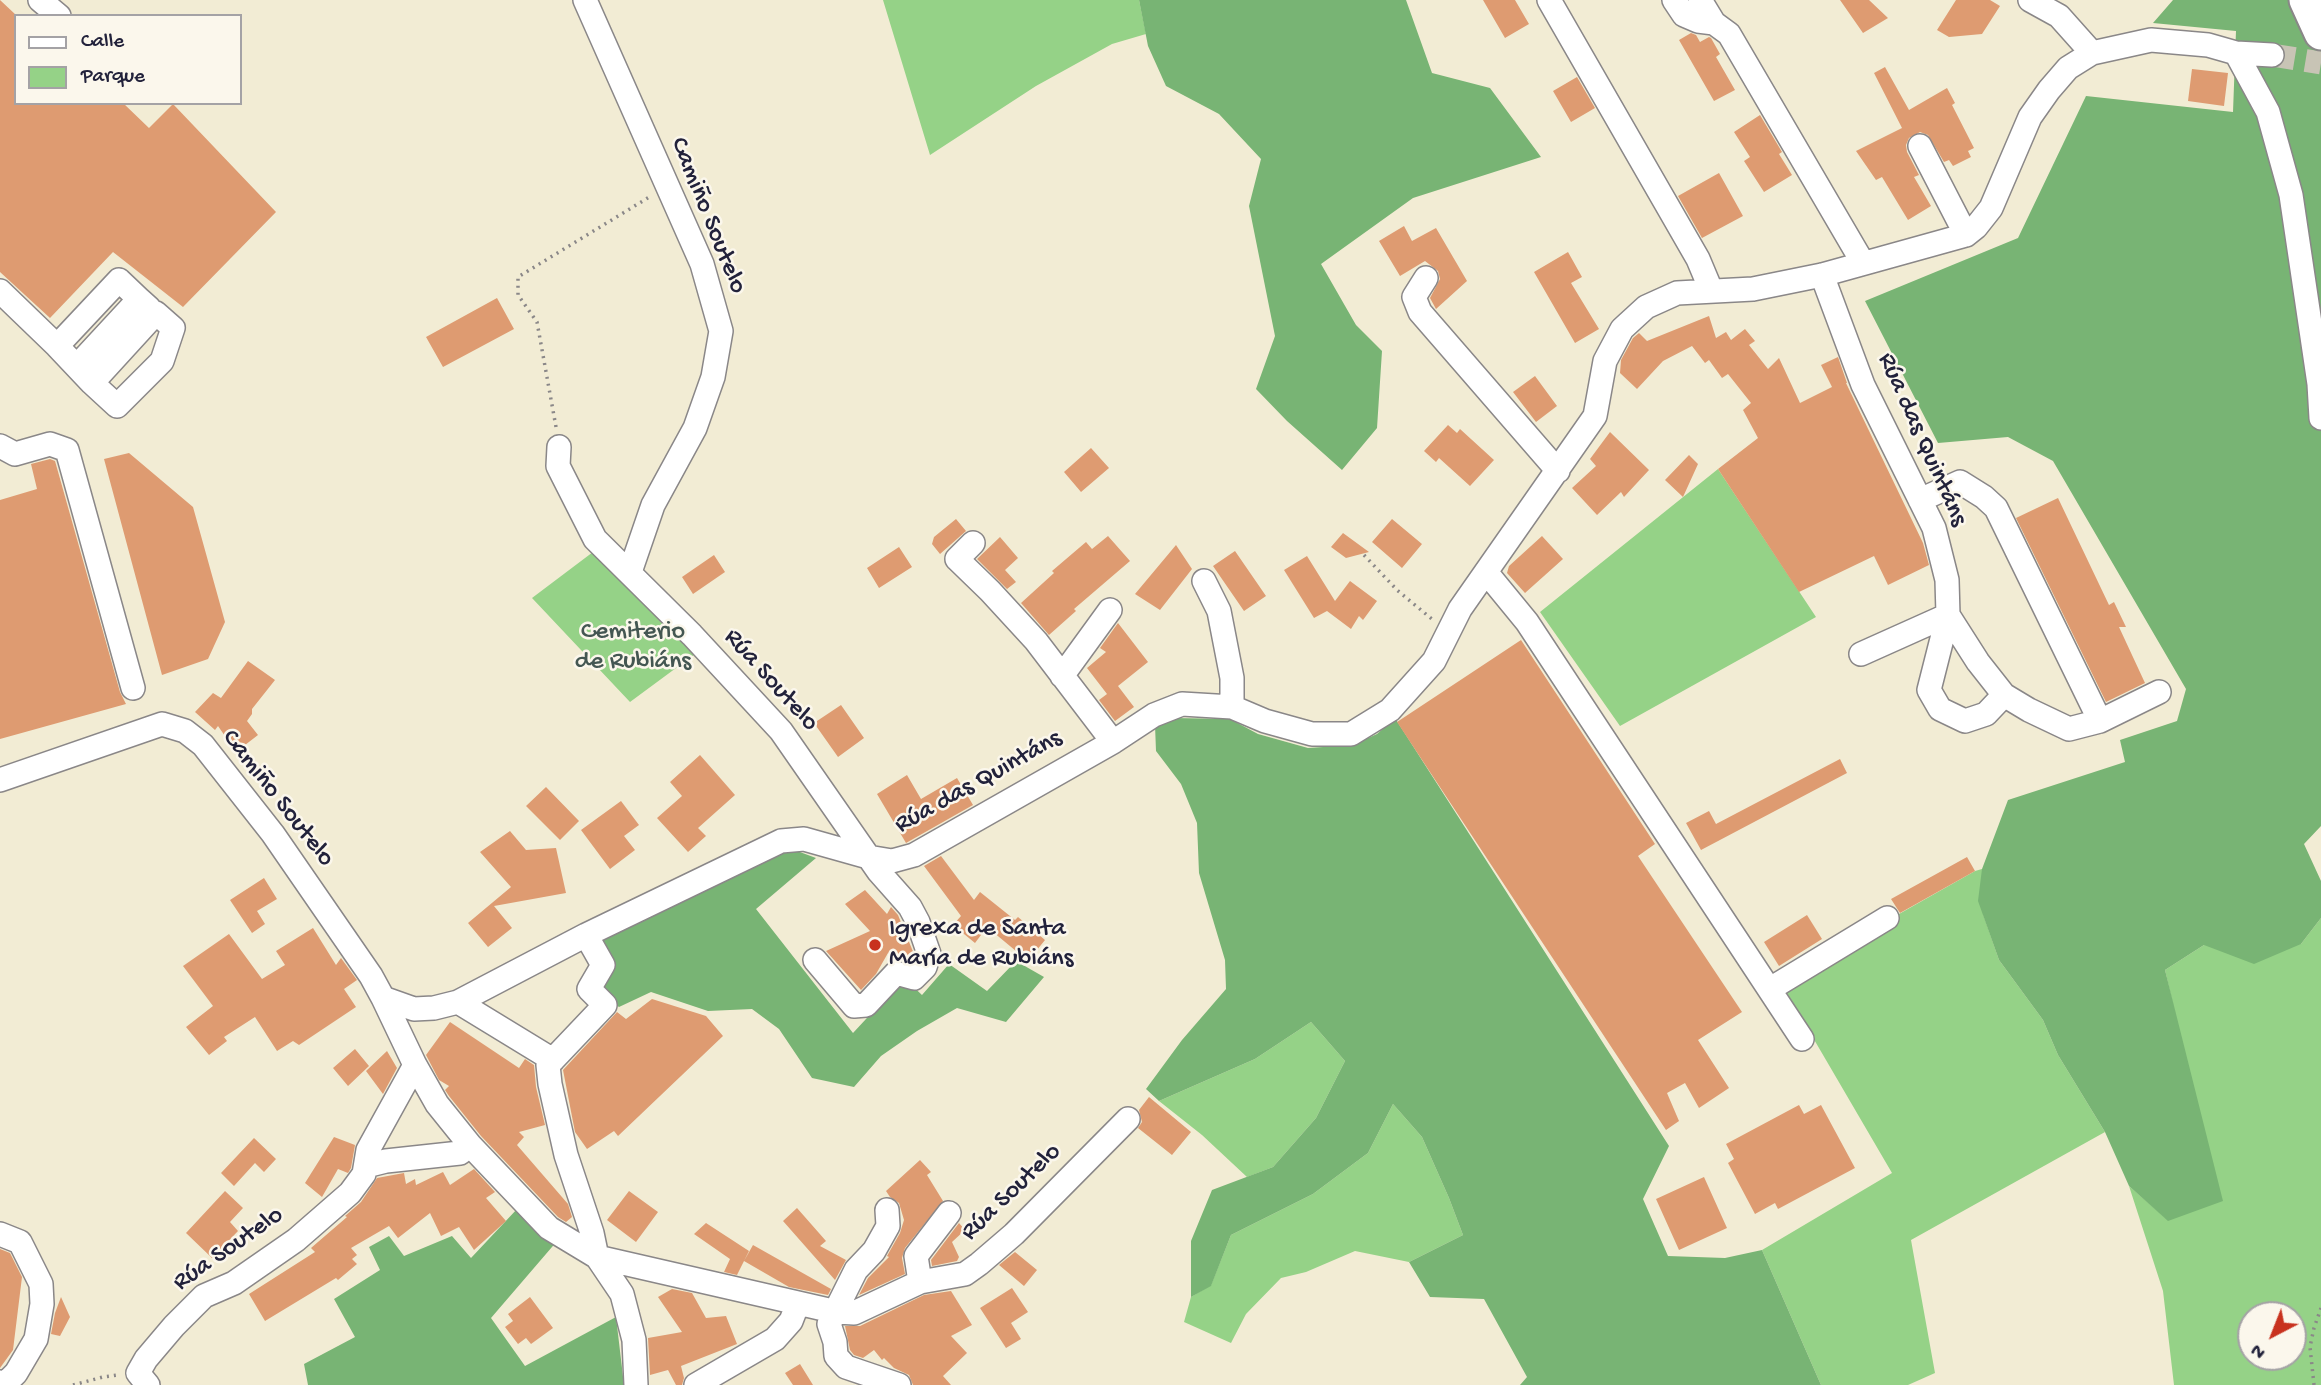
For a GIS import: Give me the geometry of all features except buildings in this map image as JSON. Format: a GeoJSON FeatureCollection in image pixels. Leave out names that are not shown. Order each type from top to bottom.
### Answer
{"type":"FeatureCollection","features":[{"type":"Feature","properties":{"kind":"highway"},"geometry":{"type":"LineString","coordinates":[[2306,0],[2321,33]]}},
{"type":"Feature","properties":{"kind":"street"},"geometry":{"type":"LineString","coordinates":[[40,0],[57,14]]}},
{"type":"Feature","properties":{"kind":"street","name":"Camiño Soutelo"},"geometry":{"type":"LineString","coordinates":[[585,0],[702,264],[721,331],[713,377],[695,428],[653,505],[630,572]]}},
{"type":"Feature","properties":{"kind":"street"},"geometry":{"type":"LineString","coordinates":[[1549,0],[1698,259],[1711,290]]}},
{"type":"Feature","properties":{"kind":"street"},"geometry":{"type":"LineString","coordinates":[[1674,0],[1684,15],[1698,21],[1714,23]]}},
{"type":"Feature","properties":{"kind":"street"},"geometry":{"type":"LineString","coordinates":[[1700,0],[1714,23],[1729,34],[1863,263]]}},
{"type":"Feature","properties":{"kind":"street"},"geometry":{"type":"LineString","coordinates":[[2030,0],[2059,16],[2092,53]]}},
{"type":"Feature","properties":{"kind":"street"},"geometry":{"type":"LineString","coordinates":[[1920,146],[1966,235],[1991,208],[2036,108],[2068,68],[2092,53],[2151,40],[2208,45],[2236,53],[2272,55]]}},
{"type":"Feature","properties":{"kind":"street"},"geometry":{"type":"LineString","coordinates":[[2236,53],[2268,112],[2291,195],[2319,384],[2321,418]]}},
{"type":"Feature","properties":{"kind":"street","name":"Rúa das Quintáns"},"geometry":{"type":"LineString","coordinates":[[869,857],[892,860],[915,855],[1113,742],[1154,715],[1182,704],[1232,707],[1265,721],[1312,734],[1350,734],[1390,710],[1434,661],[1460,609],[1595,416],[1605,361],[1622,329],[1646,307],[1677,293],[1753,289],[1822,275],[1966,235]]}},
{"type":"Feature","properties":{"kind":"street","name":"Rúa das Quintáns"},"geometry":{"type":"LineString","coordinates":[[1822,275],[1863,385],[1934,528],[1941,554],[1947,580],[1948,615],[1929,690],[1940,709],[1965,721],[1986,714],[2004,695]]}},
{"type":"Feature","properties":{"kind":"street"},"geometry":{"type":"LineString","coordinates":[[1426,278],[1414,297],[1420,312],[1558,471]]}},
{"type":"Feature","properties":{"kind":"street"},"geometry":{"type":"LineString","coordinates":[[0,291],[117,406],[162,361],[173,328],[119,279],[57,346]]}},
{"type":"Feature","properties":{"kind":"street"},"geometry":{"type":"LineString","coordinates":[[85,374],[147,306]]}},
{"type":"Feature","properties":{"kind":"street"},"geometry":{"type":"LineString","coordinates":[[0,446],[15,454],[50,444],[67,450],[133,688]]}},
{"type":"Feature","properties":{"kind":"street","name":"Rúa Soutelo"},"geometry":{"type":"LineString","coordinates":[[559,447],[558,466],[595,540],[630,572],[782,731],[869,857],[910,907],[929,954],[925,967],[914,978],[896,973],[866,1005],[854,1006],[815,960]]}},
{"type":"Feature","properties":{"kind":"street"},"geometry":{"type":"LineString","coordinates":[[1920,500],[1960,482],[1996,508],[2100,721]]}},
{"type":"Feature","properties":{"kind":"street","name":"Rúa das Quintáns"},"geometry":{"type":"LineString","coordinates":[[973,543],[957,559],[1036,640],[1113,742]]}},
{"type":"Feature","properties":{"kind":"street"},"geometry":{"type":"LineString","coordinates":[[1486,572],[1527,622],[1802,1039]]}},
{"type":"Feature","properties":{"kind":"street"},"geometry":{"type":"LineString","coordinates":[[1204,581],[1219,611],[1232,678],[1232,707]]}},
{"type":"Feature","properties":{"kind":"street"},"geometry":{"type":"LineString","coordinates":[[1062,676],[1110,610]]}},
{"type":"Feature","properties":{"kind":"street"},"geometry":{"type":"LineString","coordinates":[[1861,654],[1948,615],[1978,662],[2004,695],[2069,729],[2100,721],[2159,692]]}},
{"type":"Feature","properties":{"kind":"street","name":"Camiño Soutelo"},"geometry":{"type":"LineString","coordinates":[[0,780],[162,724],[185,731],[203,746],[273,834],[371,976],[383,998]]}},
{"type":"Feature","properties":{"kind":"street"},"geometry":{"type":"LineString","coordinates":[[383,998],[414,1009],[435,1008],[458,1002],[586,935],[781,841],[804,839],[869,857]]}},
{"type":"Feature","properties":{"kind":"street"},"geometry":{"type":"LineString","coordinates":[[1770,989],[1886,918]]}},
{"type":"Feature","properties":{"kind":"street"},"geometry":{"type":"LineString","coordinates":[[458,1002],[553,1060],[605,1006],[589,989],[603,965],[586,935]]}},
{"type":"Feature","properties":{"kind":"street","name":"Rúa Soutelo"},"geometry":{"type":"LineString","coordinates":[[383,998],[437,1104],[470,1145],[549,1228],[597,1257],[836,1312],[854,1313],[920,1282],[965,1274],[1014,1234],[1128,1119]]}},
{"type":"Feature","properties":{"kind":"street","name":"Rúa Soutelo"},"geometry":{"type":"LineString","coordinates":[[553,1060],[548,1065],[550,1084],[566,1155],[593,1233],[597,1257],[622,1294],[634,1340],[636,1385]]}},
{"type":"Feature","properties":{"kind":"street","name":"Rúa Soutelo"},"geometry":{"type":"LineString","coordinates":[[143,1379],[146,1359],[204,1296],[233,1283],[296,1240],[351,1193],[364,1174],[368,1150],[415,1065]]}},
{"type":"Feature","properties":{"kind":"street"},"geometry":{"type":"LineString","coordinates":[[366,1166],[386,1161],[460,1153],[470,1145]]}},
{"type":"Feature","properties":{"kind":"street"},"geometry":{"type":"LineString","coordinates":[[887,1210],[888,1226],[873,1251],[856,1270],[829,1324],[836,1356],[846,1367],[900,1385]]}},
{"type":"Feature","properties":{"kind":"street","name":"Rúa Soutelo"},"geometry":{"type":"LineString","coordinates":[[920,1282],[916,1256],[949,1213]]}},
{"type":"Feature","properties":{"kind":"street"},"geometry":{"type":"LineString","coordinates":[[0,1234],[20,1242],[41,1284],[42,1304],[36,1339],[16,1373],[6,1383],[0,1382]]}},
{"type":"Feature","properties":{"kind":"street"},"geometry":{"type":"LineString","coordinates":[[696,1385],[775,1339],[791,1321],[798,1303]]}},
{"type":"Feature","properties":{"kind":"path"},"geometry":{"type":"LineString","coordinates":[[559,447],[537,322],[518,295],[518,276],[667,188]]}},
{"type":"Feature","properties":{"kind":"path"},"geometry":{"type":"LineString","coordinates":[[1364,555],[1421,611],[1450,630]]}},
{"type":"Feature","properties":{"kind":"path"},"geometry":{"type":"LineString","coordinates":[[2314,1385],[2310,1347],[2321,1308]]}},
{"type":"Feature","properties":{"kind":"path"},"geometry":{"type":"LineString","coordinates":[[73,1385],[103,1377],[143,1379]]}},
{"type":"Feature","properties":{"kind":"green space"},"geometry":{"type":"Polygon","coordinates":[[[883,0],[1139,0],[1146,34],[1112,44],[1036,86],[930,155],[883,0]]]}},
{"type":"Feature","properties":{"kind":"green space"},"geometry":{"type":"Polygon","coordinates":[[[1139,0],[1406,0],[1432,73],[1490,88],[1541,157],[1413,198],[1321,264],[1356,325],[1382,351],[1377,428],[1342,470],[1256,389],[1275,336],[1249,206],[1261,159],[1219,114],[1166,86],[1148,46],[1139,0]]]}},
{"type":"Feature","properties":{"kind":"green space"},"geometry":{"type":"Polygon","coordinates":[[[2173,0],[2321,0],[2321,826],[2304,844],[2321,881],[2321,918],[2301,944],[2254,964],[2204,945],[2165,970],[2223,1201],[2168,1221],[2129,1186],[2105,1132],[2058,1055],[2043,1020],[1999,960],[1978,901],[1982,869],[2008,800],[2125,762],[2120,740],[2177,721],[2186,689],[2053,461],[2008,437],[1938,443],[1865,301],[2018,238],[2086,96],[2233,112],[2236,31],[2153,23],[2173,0]]]}},
{"type":"Feature","properties":{"kind":"green space"},"geometry":{"type":"Polygon","coordinates":[[[1718,469],[1816,617],[1620,726],[1540,612],[1718,469]]]}},
{"type":"Feature","properties":{"kind":"green space","name":"Cemiterio de Rubiáns"},"geometry":{"type":"Polygon","coordinates":[[[593,552],[695,654],[630,702],[532,598],[593,552]]]}},
{"type":"Feature","properties":{"kind":"green space"},"geometry":{"type":"Polygon","coordinates":[[[1173,718],[1230,719],[1258,734],[1308,748],[1353,745],[1377,734],[1395,718],[1669,1146],[1643,1199],[1668,1256],[1725,1258],[1762,1250],[1821,1385],[1520,1385],[1527,1377],[1484,1299],[1430,1297],[1409,1262],[1463,1235],[1422,1137],[1393,1104],[1368,1153],[1313,1194],[1231,1235],[1211,1286],[1191,1297],[1191,1241],[1212,1190],[1273,1167],[1316,1118],[1345,1061],[1311,1022],[1255,1059],[1159,1101],[1146,1089],[1182,1040],[1226,989],[1225,960],[1199,873],[1197,823],[1181,784],[1156,751],[1155,725],[1173,718]]]}},
{"type":"Feature","properties":{"kind":"green space"},"geometry":{"type":"Polygon","coordinates":[[[781,845],[816,858],[756,909],[853,1033],[904,978],[922,995],[949,964],[987,991],[1016,961],[1044,977],[1006,1022],[957,1008],[881,1056],[854,1087],[812,1078],[779,1029],[752,1009],[708,1011],[651,992],[619,1007],[596,989],[596,941],[781,845]]]}},
{"type":"Feature","properties":{"kind":"green space"},"geometry":{"type":"Polygon","coordinates":[[[1982,869],[1983,914],[1999,960],[2043,1020],[2058,1055],[2105,1132],[1911,1240],[1935,1373],[1908,1385],[1821,1385],[1762,1250],[1892,1173],[1781,983],[1887,918],[1982,869]]]}},
{"type":"Feature","properties":{"kind":"green space"},"geometry":{"type":"Polygon","coordinates":[[[2321,918],[2321,1385],[2174,1385],[2163,1291],[2129,1186],[2168,1220],[2184,1052],[2165,970],[2204,945],[2301,944],[2321,918]]]}},
{"type":"Feature","properties":{"kind":"green space"},"geometry":{"type":"Polygon","coordinates":[[[1311,1022],[1345,1061],[1316,1118],[1273,1167],[1247,1177],[1202,1135],[1159,1101],[1255,1059],[1311,1022]]]}},
{"type":"Feature","properties":{"kind":"green space"},"geometry":{"type":"Polygon","coordinates":[[[1393,1104],[1422,1137],[1463,1235],[1409,1262],[1355,1251],[1306,1272],[1281,1278],[1246,1314],[1231,1343],[1184,1322],[1191,1297],[1211,1285],[1231,1235],[1313,1194],[1368,1153],[1393,1104]]]}},
{"type":"Feature","properties":{"kind":"green space"},"geometry":{"type":"Polygon","coordinates":[[[518,1208],[558,1240],[491,1318],[525,1366],[616,1317],[624,1385],[308,1385],[304,1364],[355,1337],[334,1299],[380,1270],[369,1247],[389,1236],[404,1256],[452,1236],[471,1258],[518,1208]]]}},
{"type":"Feature","properties":{"kind":"tunnel"},"geometry":{"type":"LineString","coordinates":[[2272,55],[2321,63]]}},
{"type":"Feature","properties":{"kind":"place","name":"Igrexa de Santa María de Rubiáns"},"geometry":{"type":"Point","coordinates":[875,945]}}]}
